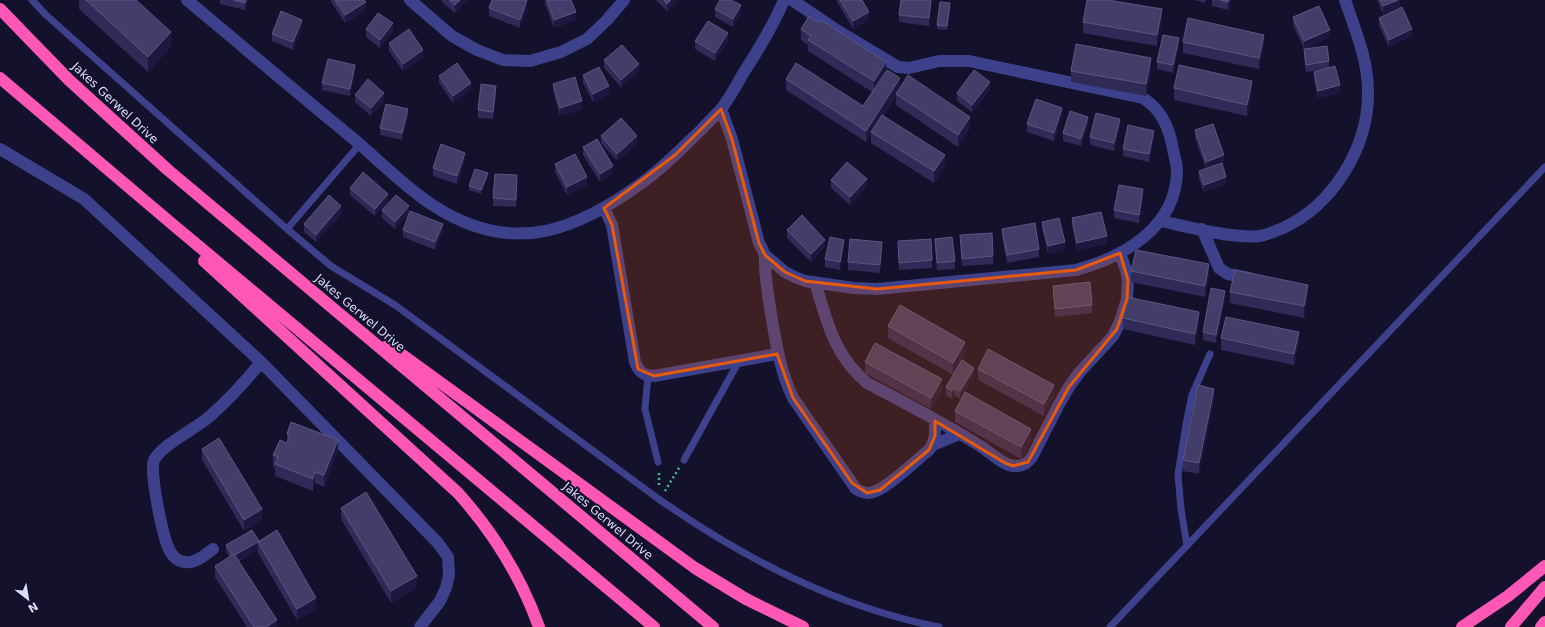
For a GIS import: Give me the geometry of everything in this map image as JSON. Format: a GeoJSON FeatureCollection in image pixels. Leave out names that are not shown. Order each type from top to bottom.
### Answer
{"type":"FeatureCollection","features":[{"type":"Feature","properties":{"kind":"highway","name":"Jakes Gerwel Drive"},"geometry":{"type":"LineString","coordinates":[[0,9],[66,77],[137,143],[713,627]]}},
{"type":"Feature","properties":{"kind":"highway"},"geometry":{"type":"LineString","coordinates":[[0,78],[654,627]]}},
{"type":"Feature","properties":{"kind":"highway"},"geometry":{"type":"LineString","coordinates":[[171,223],[201,258],[458,493],[487,528],[504,554],[524,590],[539,627]]}},
{"type":"Feature","properties":{"kind":"highway"},"geometry":{"type":"LineString","coordinates":[[367,337],[397,351],[696,568],[746,599],[803,627]]}},
{"type":"Feature","properties":{"kind":"highway"},"geometry":{"type":"LineString","coordinates":[[1462,627],[1508,596],[1545,566]]}},
{"type":"Feature","properties":{"kind":"highway"},"geometry":{"type":"LineString","coordinates":[[1511,627],[1545,587]]}},
{"type":"Feature","properties":{"kind":"highway"},"geometry":{"type":"LineString","coordinates":[[1541,627],[1545,622]]}},
{"type":"Feature","properties":{"kind":"street"},"geometry":{"type":"LineString","coordinates":[[186,0],[360,144],[392,174],[433,206],[450,216],[482,230],[519,234],[550,230],[583,220],[631,191],[675,155],[721,109],[763,43],[784,0]]}},
{"type":"Feature","properties":{"kind":"street"},"geometry":{"type":"LineString","coordinates":[[410,0],[452,36],[477,50],[503,60],[530,61],[561,52],[587,39],[607,20],[624,0]]}},
{"type":"Feature","properties":{"kind":"street"},"geometry":{"type":"LineString","coordinates":[[721,109],[732,139],[759,243],[765,255],[785,272],[795,277],[815,282],[854,288],[877,289],[1076,270],[1097,264],[1120,253],[1143,237],[1161,221],[1175,189],[1177,169],[1170,136],[1162,117],[1155,107],[1143,98],[968,61],[939,62],[909,68],[898,67],[838,31],[792,0]]}},
{"type":"Feature","properties":{"kind":"street"},"geometry":{"type":"LineString","coordinates":[[1161,221],[1243,236],[1261,236],[1277,231],[1294,223],[1326,197],[1339,181],[1359,143],[1368,107],[1366,69],[1345,0]]}},
{"type":"Feature","properties":{"kind":"street"},"geometry":{"type":"LineString","coordinates":[[0,149],[84,199],[261,362],[438,543],[448,557],[449,575],[446,588],[440,601],[420,627]]}},
{"type":"Feature","properties":{"kind":"street"},"geometry":{"type":"LineString","coordinates":[[604,208],[612,225],[635,362],[638,369],[642,373],[648,376],[777,354]]}},
{"type":"Feature","properties":{"kind":"street"},"geometry":{"type":"LineString","coordinates":[[1202,229],[1219,268],[1228,274],[1258,280]]}},
{"type":"Feature","properties":{"kind":"street"},"geometry":{"type":"LineString","coordinates":[[815,282],[833,339],[839,352],[850,367],[867,383],[980,446],[1005,463],[1014,466],[1023,465],[1028,462],[1069,388],[1079,373],[1117,329],[1127,299],[1128,280],[1120,253]]}},
{"type":"Feature","properties":{"kind":"street"},"geometry":{"type":"LineString","coordinates":[[765,255],[764,273],[777,354],[782,372],[793,398],[852,483],[862,492],[867,494],[880,490],[933,445],[959,434]]}},
{"type":"Feature","properties":{"kind":"street"},"geometry":{"type":"LineString","coordinates":[[214,549],[190,562],[183,562],[175,558],[170,552],[153,479],[152,469],[154,461],[158,454],[167,446],[208,418],[218,409],[261,362]]}},
{"type":"Feature","properties":{"kind":"street"},"geometry":{"type":"LineString","coordinates":[[933,445],[935,436],[935,421]]}},
{"type":"Feature","properties":{"kind":"lane"},"geometry":{"type":"LineString","coordinates":[[32,0],[46,15],[287,229],[331,266],[396,305],[660,500],[700,527],[751,558],[788,576],[866,608],[939,627]]}},
{"type":"Feature","properties":{"kind":"lane"},"geometry":{"type":"LineString","coordinates":[[287,229],[360,144]]}},
{"type":"Feature","properties":{"kind":"lane"},"geometry":{"type":"LineString","coordinates":[[1110,627],[1545,167]]}},
{"type":"Feature","properties":{"kind":"lane"},"geometry":{"type":"LineString","coordinates":[[1187,546],[1181,509],[1178,475],[1192,395],[1210,354]]}},
{"type":"Feature","properties":{"kind":"lane"},"geometry":{"type":"LineString","coordinates":[[684,460],[740,361]]}},
{"type":"Feature","properties":{"kind":"lane"},"geometry":{"type":"LineString","coordinates":[[648,376],[645,409],[658,462]]}},
{"type":"Feature","properties":{"kind":"path"},"geometry":{"type":"LineString","coordinates":[[660,500],[684,460]]}},
{"type":"Feature","properties":{"kind":"path"},"geometry":{"type":"LineString","coordinates":[[658,462],[660,500]]}},
{"type":"Feature","properties":{"kind":"highlighted area"},"geometry":{"type":"Polygon","coordinates":[[[721,109],[732,139],[759,243],[765,255],[785,272],[805,281],[877,289],[1076,270],[1120,253],[1128,280],[1127,299],[1117,329],[1069,387],[1028,462],[1013,466],[1005,463],[935,421],[935,436],[929,450],[880,490],[867,493],[852,483],[793,398],[777,354],[654,376],[638,369],[612,225],[604,208],[675,155],[721,109]]]}},
{"type":"Feature","properties":{"kind":"building"},"geometry":{"type":"Polygon","coordinates":[[[86,0],[136,0],[171,32],[148,57],[86,0]]]}},
{"type":"Feature","properties":{"kind":"building"},"geometry":{"type":"Polygon","coordinates":[[[234,0],[246,0],[245,3],[234,0]]]}},
{"type":"Feature","properties":{"kind":"building"},"geometry":{"type":"Polygon","coordinates":[[[335,0],[364,0],[366,2],[345,15],[335,0]]]}},
{"type":"Feature","properties":{"kind":"building"},"geometry":{"type":"Polygon","coordinates":[[[449,0],[460,0],[455,5],[449,0]]]}},
{"type":"Feature","properties":{"kind":"building"},"geometry":{"type":"Polygon","coordinates":[[[492,0],[527,0],[520,20],[489,8],[492,0]]]}},
{"type":"Feature","properties":{"kind":"building"},"geometry":{"type":"Polygon","coordinates":[[[547,0],[571,0],[576,12],[554,20],[547,0]]]}},
{"type":"Feature","properties":{"kind":"building"},"geometry":{"type":"Polygon","coordinates":[[[664,0],[671,0],[667,4],[664,0]]]}},
{"type":"Feature","properties":{"kind":"building"},"geometry":{"type":"Polygon","coordinates":[[[720,0],[731,0],[741,5],[733,19],[715,9],[720,0]]]}},
{"type":"Feature","properties":{"kind":"building"},"geometry":{"type":"Polygon","coordinates":[[[840,0],[862,0],[869,12],[853,21],[840,0]]]}},
{"type":"Feature","properties":{"kind":"building"},"geometry":{"type":"Polygon","coordinates":[[[901,0],[931,0],[929,18],[899,15],[901,0]]]}},
{"type":"Feature","properties":{"kind":"building"},"geometry":{"type":"Polygon","coordinates":[[[1087,0],[1108,0],[1162,9],[1157,35],[1083,22],[1087,0]]]}},
{"type":"Feature","properties":{"kind":"building"},"geometry":{"type":"Polygon","coordinates":[[[1380,0],[1398,0],[1383,6],[1380,0]]]}},
{"type":"Feature","properties":{"kind":"building"},"geometry":{"type":"Polygon","coordinates":[[[940,2],[950,3],[947,26],[937,25],[940,2]]]}},
{"type":"Feature","properties":{"kind":"building"},"geometry":{"type":"Polygon","coordinates":[[[1319,6],[1330,30],[1304,41],[1293,17],[1319,6]]]}},
{"type":"Feature","properties":{"kind":"building"},"geometry":{"type":"Polygon","coordinates":[[[1402,7],[1412,29],[1389,40],[1379,18],[1402,7]]]}},
{"type":"Feature","properties":{"kind":"building"},"geometry":{"type":"Polygon","coordinates":[[[281,11],[302,20],[293,42],[272,34],[281,11]]]}},
{"type":"Feature","properties":{"kind":"building"},"geometry":{"type":"Polygon","coordinates":[[[378,13],[393,23],[380,40],[366,29],[378,13]]]}},
{"type":"Feature","properties":{"kind":"building"},"geometry":{"type":"Polygon","coordinates":[[[809,16],[819,23],[821,20],[886,62],[874,81],[808,40],[811,36],[801,29],[809,16]]]}},
{"type":"Feature","properties":{"kind":"building"},"geometry":{"type":"Polygon","coordinates":[[[1188,18],[1264,35],[1259,58],[1183,42],[1188,18]]]}},
{"type":"Feature","properties":{"kind":"building"},"geometry":{"type":"Polygon","coordinates":[[[708,21],[728,33],[715,53],[695,41],[708,21]]]}},
{"type":"Feature","properties":{"kind":"building"},"geometry":{"type":"Polygon","coordinates":[[[409,29],[423,50],[403,64],[389,43],[409,29]]]}},
{"type":"Feature","properties":{"kind":"building"},"geometry":{"type":"Polygon","coordinates":[[[1163,35],[1179,38],[1173,65],[1157,62],[1163,35]]]}},
{"type":"Feature","properties":{"kind":"building"},"geometry":{"type":"Polygon","coordinates":[[[1076,44],[1151,58],[1146,84],[1071,71],[1076,44]]]}},
{"type":"Feature","properties":{"kind":"building"},"geometry":{"type":"Polygon","coordinates":[[[622,45],[639,64],[621,80],[604,60],[622,45]]]}},
{"type":"Feature","properties":{"kind":"building"},"geometry":{"type":"Polygon","coordinates":[[[1327,46],[1329,61],[1306,65],[1304,49],[1327,46]]]}},
{"type":"Feature","properties":{"kind":"building"},"geometry":{"type":"Polygon","coordinates":[[[328,59],[355,65],[350,89],[322,83],[328,59]]]}},
{"type":"Feature","properties":{"kind":"building"},"geometry":{"type":"Polygon","coordinates":[[[457,63],[471,83],[453,96],[439,76],[457,63]]]}},
{"type":"Feature","properties":{"kind":"building"},"geometry":{"type":"Polygon","coordinates":[[[796,63],[863,106],[887,70],[900,78],[866,131],[786,79],[796,63]]]}},
{"type":"Feature","properties":{"kind":"building"},"geometry":{"type":"Polygon","coordinates":[[[1179,65],[1252,81],[1247,105],[1174,88],[1179,65]]]}},
{"type":"Feature","properties":{"kind":"building"},"geometry":{"type":"Polygon","coordinates":[[[1335,66],[1340,85],[1318,91],[1314,72],[1335,66]]]}},
{"type":"Feature","properties":{"kind":"building"},"geometry":{"type":"Polygon","coordinates":[[[599,67],[609,86],[593,94],[583,75],[599,67]]]}},
{"type":"Feature","properties":{"kind":"building"},"geometry":{"type":"Polygon","coordinates":[[[974,70],[990,82],[972,105],[957,93],[974,70]]]}},
{"type":"Feature","properties":{"kind":"building"},"geometry":{"type":"Polygon","coordinates":[[[908,75],[970,117],[958,135],[896,94],[908,75]]]}},
{"type":"Feature","properties":{"kind":"building"},"geometry":{"type":"Polygon","coordinates":[[[575,77],[582,101],[560,108],[553,84],[575,77]]]}},
{"type":"Feature","properties":{"kind":"building"},"geometry":{"type":"Polygon","coordinates":[[[368,79],[384,93],[371,108],[355,95],[368,79]]]}},
{"type":"Feature","properties":{"kind":"building"},"geometry":{"type":"Polygon","coordinates":[[[481,84],[496,86],[493,112],[478,110],[481,84]]]}},
{"type":"Feature","properties":{"kind":"building"},"geometry":{"type":"Polygon","coordinates":[[[1036,99],[1062,108],[1054,133],[1027,124],[1036,99]]]}},
{"type":"Feature","properties":{"kind":"building"},"geometry":{"type":"Polygon","coordinates":[[[386,104],[408,109],[402,133],[380,128],[386,104]]]}},
{"type":"Feature","properties":{"kind":"building"},"geometry":{"type":"Polygon","coordinates":[[[1070,111],[1088,117],[1081,139],[1063,133],[1070,111]]]}},
{"type":"Feature","properties":{"kind":"building"},"geometry":{"type":"Polygon","coordinates":[[[1096,113],[1120,119],[1114,143],[1090,137],[1096,113]]]}},
{"type":"Feature","properties":{"kind":"building"},"geometry":{"type":"Polygon","coordinates":[[[882,115],[945,155],[934,171],[871,132],[882,115]]]}},
{"type":"Feature","properties":{"kind":"building"},"geometry":{"type":"Polygon","coordinates":[[[621,118],[637,136],[617,154],[601,136],[621,118]]]}},
{"type":"Feature","properties":{"kind":"building"},"geometry":{"type":"Polygon","coordinates":[[[1213,124],[1224,155],[1206,162],[1195,130],[1213,124]]]}},
{"type":"Feature","properties":{"kind":"building"},"geometry":{"type":"Polygon","coordinates":[[[1128,125],[1154,131],[1149,154],[1123,149],[1128,125]]]}},
{"type":"Feature","properties":{"kind":"building"},"geometry":{"type":"Polygon","coordinates":[[[597,139],[613,166],[600,174],[583,147],[597,139]]]}},
{"type":"Feature","properties":{"kind":"building"},"geometry":{"type":"Polygon","coordinates":[[[441,144],[465,153],[457,176],[433,168],[441,144]]]}},
{"type":"Feature","properties":{"kind":"building"},"geometry":{"type":"Polygon","coordinates":[[[575,154],[587,177],[567,187],[555,164],[575,154]]]}},
{"type":"Feature","properties":{"kind":"building"},"geometry":{"type":"Polygon","coordinates":[[[847,162],[867,179],[850,197],[831,180],[847,162]]]}},
{"type":"Feature","properties":{"kind":"building"},"geometry":{"type":"Polygon","coordinates":[[[1222,163],[1226,177],[1204,185],[1199,171],[1222,163]]]}},
{"type":"Feature","properties":{"kind":"building"},"geometry":{"type":"Polygon","coordinates":[[[475,169],[488,173],[481,190],[469,186],[475,169]]]}},
{"type":"Feature","properties":{"kind":"building"},"geometry":{"type":"Polygon","coordinates":[[[363,172],[388,194],[375,209],[350,188],[363,172]]]}},
{"type":"Feature","properties":{"kind":"building"},"geometry":{"type":"Polygon","coordinates":[[[495,174],[517,175],[516,200],[493,198],[495,174]]]}},
{"type":"Feature","properties":{"kind":"building"},"geometry":{"type":"Polygon","coordinates":[[[1119,185],[1143,189],[1139,215],[1114,210],[1119,185]]]}},
{"type":"Feature","properties":{"kind":"building"},"geometry":{"type":"Polygon","coordinates":[[[329,195],[341,206],[316,235],[304,224],[329,195]]]}},
{"type":"Feature","properties":{"kind":"building"},"geometry":{"type":"Polygon","coordinates":[[[396,195],[409,206],[395,222],[382,210],[396,195]]]}},
{"type":"Feature","properties":{"kind":"building"},"geometry":{"type":"Polygon","coordinates":[[[410,211],[443,224],[435,242],[403,230],[410,211]]]}},
{"type":"Feature","properties":{"kind":"building"},"geometry":{"type":"Polygon","coordinates":[[[1101,212],[1107,236],[1077,243],[1072,218],[1101,212]]]}},
{"type":"Feature","properties":{"kind":"building"},"geometry":{"type":"Polygon","coordinates":[[[802,215],[825,240],[811,254],[787,230],[802,215]]]}},
{"type":"Feature","properties":{"kind":"building"},"geometry":{"type":"Polygon","coordinates":[[[1059,218],[1065,242],[1048,246],[1042,222],[1059,218]]]}},
{"type":"Feature","properties":{"kind":"building"},"geometry":{"type":"Polygon","coordinates":[[[1035,223],[1039,249],[1007,255],[1002,229],[1035,223]]]}},
{"type":"Feature","properties":{"kind":"building"},"geometry":{"type":"Polygon","coordinates":[[[992,233],[993,256],[962,259],[960,235],[992,233]]]}},
{"type":"Feature","properties":{"kind":"building"},"geometry":{"type":"Polygon","coordinates":[[[830,237],[844,240],[840,262],[825,259],[830,237]]]}},
{"type":"Feature","properties":{"kind":"building"},"geometry":{"type":"Polygon","coordinates":[[[952,237],[955,261],[937,263],[935,239],[952,237]]]}},
{"type":"Feature","properties":{"kind":"building"},"geometry":{"type":"Polygon","coordinates":[[[850,239],[882,242],[880,265],[848,262],[850,239]]]}},
{"type":"Feature","properties":{"kind":"building"},"geometry":{"type":"Polygon","coordinates":[[[931,239],[932,260],[899,263],[898,241],[931,239]]]}},
{"type":"Feature","properties":{"kind":"building"},"geometry":{"type":"Polygon","coordinates":[[[1136,250],[1209,264],[1205,286],[1131,271],[1136,250]]]}},
{"type":"Feature","properties":{"kind":"building"},"geometry":{"type":"Polygon","coordinates":[[[1235,270],[1308,285],[1304,306],[1230,292],[1235,270]]]}},
{"type":"Feature","properties":{"kind":"building"},"geometry":{"type":"Polygon","coordinates":[[[1090,282],[1092,305],[1055,309],[1053,286],[1090,282]]]}},
{"type":"Feature","properties":{"kind":"building"},"geometry":{"type":"Polygon","coordinates":[[[1211,288],[1225,291],[1216,335],[1203,332],[1211,288]]]}},
{"type":"Feature","properties":{"kind":"building"},"geometry":{"type":"Polygon","coordinates":[[[1127,297],[1199,312],[1195,334],[1123,318],[1127,297]]]}},
{"type":"Feature","properties":{"kind":"building"},"geometry":{"type":"Polygon","coordinates":[[[900,305],[965,342],[953,363],[888,326],[900,305]]]}},
{"type":"Feature","properties":{"kind":"building"},"geometry":{"type":"Polygon","coordinates":[[[1226,317],[1299,332],[1294,354],[1221,338],[1226,317]]]}},
{"type":"Feature","properties":{"kind":"building"},"geometry":{"type":"Polygon","coordinates":[[[875,343],[942,379],[931,398],[865,362],[875,343]]]}},
{"type":"Feature","properties":{"kind":"building"},"geometry":{"type":"Polygon","coordinates":[[[988,349],[1054,385],[1044,404],[978,369],[988,349]]]}},
{"type":"Feature","properties":{"kind":"building"},"geometry":{"type":"Polygon","coordinates":[[[962,360],[974,368],[960,391],[954,388],[952,391],[946,387],[962,360]]]}},
{"type":"Feature","properties":{"kind":"building"},"geometry":{"type":"Polygon","coordinates":[[[1198,385],[1214,389],[1199,463],[1183,460],[1198,385]]]}},
{"type":"Feature","properties":{"kind":"building"},"geometry":{"type":"Polygon","coordinates":[[[965,392],[1031,429],[1021,447],[955,411],[965,392]]]}},
{"type":"Feature","properties":{"kind":"building"},"geometry":{"type":"Polygon","coordinates":[[[291,422],[338,440],[324,475],[315,472],[313,479],[275,464],[278,457],[273,455],[280,440],[287,443],[290,435],[287,434],[291,422]]]}},
{"type":"Feature","properties":{"kind":"building"},"geometry":{"type":"Polygon","coordinates":[[[219,438],[262,509],[244,520],[202,449],[219,438]]]}},
{"type":"Feature","properties":{"kind":"building"},"geometry":{"type":"Polygon","coordinates":[[[366,492],[417,576],[391,591],[341,508],[366,492]]]}},
{"type":"Feature","properties":{"kind":"building"},"geometry":{"type":"Polygon","coordinates":[[[252,530],[259,541],[235,555],[232,555],[226,545],[252,530]]]}},
{"type":"Feature","properties":{"kind":"building"},"geometry":{"type":"Polygon","coordinates":[[[277,530],[316,598],[297,609],[258,542],[277,530]]]}},
{"type":"Feature","properties":{"kind":"building"},"geometry":{"type":"Polygon","coordinates":[[[234,554],[277,620],[266,627],[254,627],[215,566],[234,554]]]}}]}
